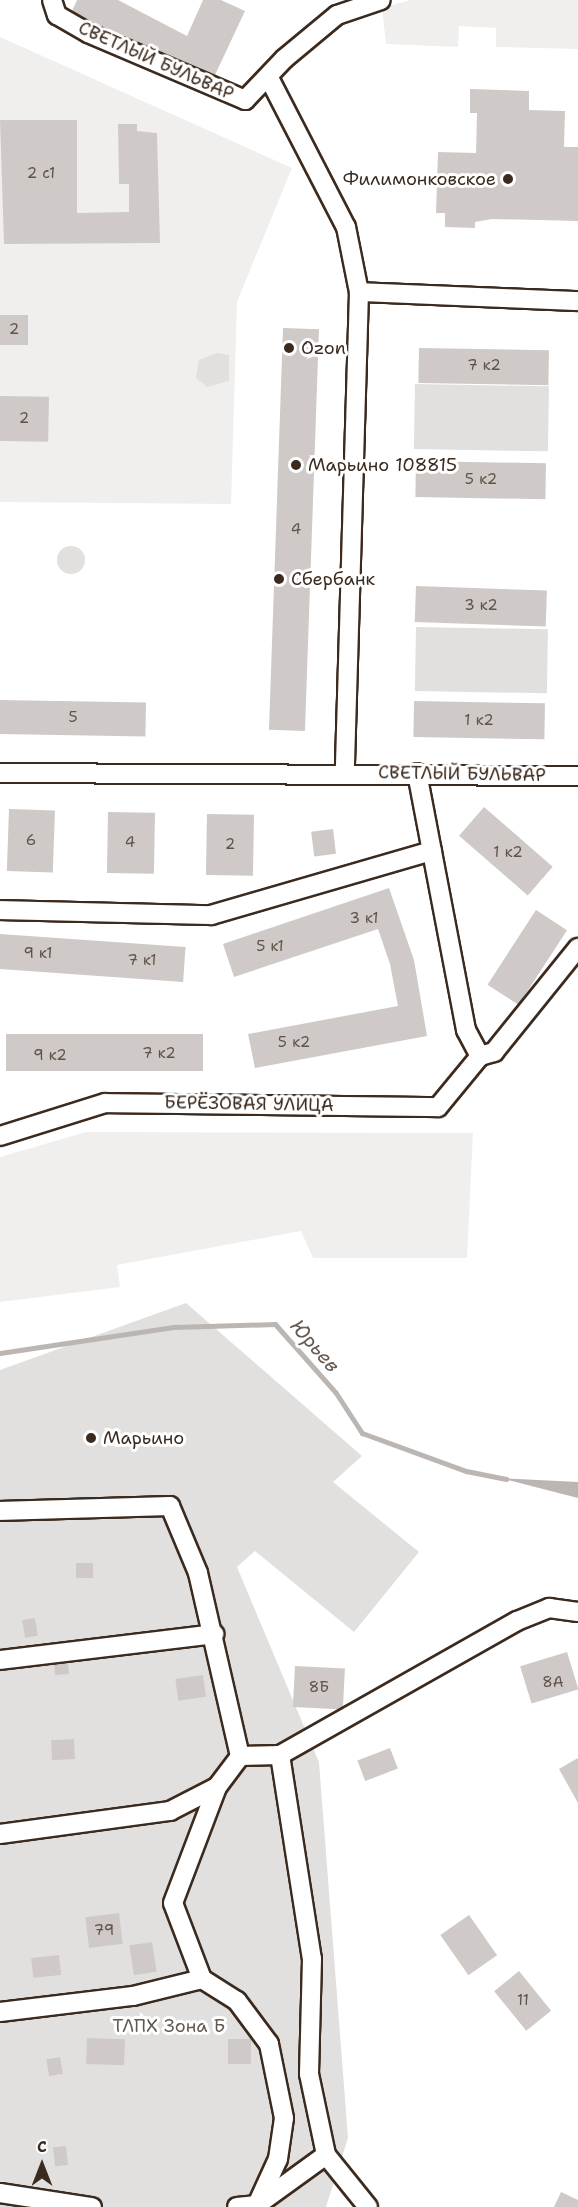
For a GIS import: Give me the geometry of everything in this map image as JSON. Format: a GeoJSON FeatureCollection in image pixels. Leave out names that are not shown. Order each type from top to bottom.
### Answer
{"type":"FeatureCollection","features":[{"type":"Feature","properties":{"kind":"street","name":"СВЕТЛЫЙ БУЛЬВАР"},"geometry":{"type":"LineString","coordinates":[[52,0],[57,15],[88,33],[245,100],[337,15],[381,0]]}},
{"type":"Feature","properties":{"kind":"street"},"geometry":{"type":"LineString","coordinates":[[269,78],[346,227],[359,292],[345,772]]}},
{"type":"Feature","properties":{"kind":"street"},"geometry":{"type":"LineString","coordinates":[[359,292],[578,301]]}},
{"type":"Feature","properties":{"kind":"street","name":"СВЕТЛЫЙ БУЛЬВАР"},"geometry":{"type":"LineString","coordinates":[[0,773],[254,778],[345,772],[578,776]]}},
{"type":"Feature","properties":{"kind":"street"},"geometry":{"type":"LineString","coordinates":[[417,773],[466,1029],[480,1056],[494,1052],[578,948]]}},
{"type":"Feature","properties":{"kind":"street"},"geometry":{"type":"LineString","coordinates":[[0,910],[211,915],[432,851]]}},
{"type":"Feature","properties":{"kind":"street","name":"БЕРЁЗОВАЯ УЛИЦА"},"geometry":{"type":"LineString","coordinates":[[0,1136],[105,1103],[438,1107],[480,1056]]}},
{"type":"Feature","properties":{"kind":"street"},"geometry":{"type":"LineString","coordinates":[[0,1510],[170,1506],[198,1573],[214,1634],[228,1720],[240,1756]]}},
{"type":"Feature","properties":{"kind":"street"},"geometry":{"type":"LineString","coordinates":[[240,1756],[280,1755],[517,1621],[549,1608],[578,1612]]}},
{"type":"Feature","properties":{"kind":"street"},"geometry":{"type":"LineString","coordinates":[[0,1660],[214,1634]]}},
{"type":"Feature","properties":{"kind":"street"},"geometry":{"type":"LineString","coordinates":[[280,1755],[312,1959],[309,2073],[326,2155],[368,2207]]}},
{"type":"Feature","properties":{"kind":"street"},"geometry":{"type":"LineString","coordinates":[[240,1756],[217,1787],[173,1903],[202,1979],[237,2001],[269,2044],[284,2118],[278,2159],[256,2206]]}},
{"type":"Feature","properties":{"kind":"street"},"geometry":{"type":"LineString","coordinates":[[0,1834],[170,1811],[217,1787]]}},
{"type":"Feature","properties":{"kind":"street"},"geometry":{"type":"LineString","coordinates":[[0,2012],[133,1996],[202,1979]]}},
{"type":"Feature","properties":{"kind":"street"},"geometry":{"type":"LineString","coordinates":[[237,2207],[256,2206],[326,2155]]}},
{"type":"Feature","properties":{"kind":"street"},"geometry":{"type":"LineString","coordinates":[[0,2193],[92,2207]]}},
{"type":"Feature","properties":{"kind":"shaded area"},"geometry":{"type":"Polygon","coordinates":[[[410,0],[578,0],[578,49],[496,47],[496,28],[459,26],[458,47],[386,44],[382,8],[410,0]]]}},
{"type":"Feature","properties":{"kind":"shaded area"},"geometry":{"type":"Polygon","coordinates":[[[0,37],[292,168],[237,302],[231,504],[0,502],[0,37]]]}},
{"type":"Feature","properties":{"kind":"shaded area"},"geometry":{"type":"Polygon","coordinates":[[[86,1132],[473,1133],[467,1258],[313,1258],[301,1231],[117,1265],[120,1287],[0,1302],[0,1157],[86,1132]]]}},
{"type":"Feature","properties":{"kind":"shaded area"},"geometry":{"type":"Polygon","coordinates":[[[500,1478],[578,1482],[578,1498],[500,1478]]]}},
{"type":"Feature","properties":{"kind":"green space"},"geometry":{"type":"Polygon","coordinates":[[[217,353],[229,355],[229,381],[207,387],[196,378],[199,360],[217,353]]]}},
{"type":"Feature","properties":{"kind":"green space"},"geometry":{"type":"Polygon","coordinates":[[[415,384],[549,386],[548,451],[414,449],[415,384]]]}},
{"type":"Feature","properties":{"kind":"green space"},"geometry":{"type":"Polygon","coordinates":[[[71,546],[81,550],[85,560],[81,570],[71,574],[61,570],[57,560],[61,550],[71,546]]]}},
{"type":"Feature","properties":{"kind":"green space"},"geometry":{"type":"Polygon","coordinates":[[[416,627],[548,629],[547,693],[415,691],[416,627]]]}},
{"type":"Feature","properties":{"kind":"green space","name":"ТЛПХ Зона Б"},"geometry":{"type":"Polygon","coordinates":[[[186,1303],[362,1456],[333,1482],[419,1552],[354,1632],[255,1551],[237,1567],[319,1762],[348,2138],[326,2207],[0,2207],[0,1370],[186,1303]]]}},
{"type":"Feature","properties":{"kind":"building"},"geometry":{"type":"Polygon","coordinates":[[[77,0],[118,0],[187,36],[203,0],[221,0],[245,11],[215,75],[93,23],[72,11],[77,0]]]}},
{"type":"Feature","properties":{"kind":"building","name":"Филимонковское"},"geometry":{"type":"Polygon","coordinates":[[[470,89],[529,91],[529,110],[565,111],[564,147],[578,147],[578,221],[492,219],[475,222],[475,228],[445,227],[445,213],[436,213],[438,152],[476,153],[477,113],[470,113],[470,89]]]}},
{"type":"Feature","properties":{"kind":"building"},"geometry":{"type":"Polygon","coordinates":[[[0,120],[77,120],[77,213],[129,212],[129,184],[119,184],[118,124],[137,124],[137,131],[157,133],[160,243],[4,244],[0,120]]]}},
{"type":"Feature","properties":{"kind":"building"},"geometry":{"type":"Polygon","coordinates":[[[0,315],[28,315],[28,345],[0,345],[0,315]]]}},
{"type":"Feature","properties":{"kind":"building"},"geometry":{"type":"Polygon","coordinates":[[[283,328],[319,329],[305,731],[269,730],[283,328]]]}},
{"type":"Feature","properties":{"kind":"building"},"geometry":{"type":"Polygon","coordinates":[[[419,348],[549,350],[548,385],[418,383],[419,348]]]}},
{"type":"Feature","properties":{"kind":"building"},"geometry":{"type":"Polygon","coordinates":[[[0,396],[49,397],[48,442],[0,441],[0,396]]]}},
{"type":"Feature","properties":{"kind":"building"},"geometry":{"type":"Polygon","coordinates":[[[416,461],[546,463],[545,499],[415,497],[416,461]]]}},
{"type":"Feature","properties":{"kind":"building"},"geometry":{"type":"Polygon","coordinates":[[[416,586],[547,591],[546,627],[415,622],[416,586]]]}},
{"type":"Feature","properties":{"kind":"building"},"geometry":{"type":"Polygon","coordinates":[[[0,700],[146,703],[145,737],[0,734],[0,700]]]}},
{"type":"Feature","properties":{"kind":"building"},"geometry":{"type":"Polygon","coordinates":[[[414,701],[545,703],[544,739],[413,737],[414,701]]]}},
{"type":"Feature","properties":{"kind":"building"},"geometry":{"type":"Polygon","coordinates":[[[484,807],[553,867],[528,895],[459,836],[484,807]]]}},
{"type":"Feature","properties":{"kind":"building"},"geometry":{"type":"Polygon","coordinates":[[[9,809],[55,811],[53,873],[7,871],[9,809]]]}},
{"type":"Feature","properties":{"kind":"building"},"geometry":{"type":"Polygon","coordinates":[[[108,812],[155,813],[154,874],[107,873],[108,812]]]}},
{"type":"Feature","properties":{"kind":"building"},"geometry":{"type":"Polygon","coordinates":[[[207,814],[254,815],[253,876],[206,875],[207,814]]]}},
{"type":"Feature","properties":{"kind":"building"},"geometry":{"type":"Polygon","coordinates":[[[333,829],[336,854],[314,856],[311,832],[333,829]]]}},
{"type":"Feature","properties":{"kind":"building"},"geometry":{"type":"Polygon","coordinates":[[[389,888],[414,960],[427,1036],[255,1068],[248,1034],[398,1006],[390,964],[378,929],[234,977],[223,944],[389,888]]]}},
{"type":"Feature","properties":{"kind":"building"},"geometry":{"type":"Polygon","coordinates":[[[536,910],[567,930],[519,1005],[488,985],[536,910]]]}},
{"type":"Feature","properties":{"kind":"building"},"geometry":{"type":"Polygon","coordinates":[[[0,934],[186,947],[183,982],[0,969],[0,934]]]}},
{"type":"Feature","properties":{"kind":"building"},"geometry":{"type":"Polygon","coordinates":[[[6,1034],[203,1034],[203,1071],[6,1071],[6,1034]]]}},
{"type":"Feature","properties":{"kind":"building"},"geometry":{"type":"Polygon","coordinates":[[[76,1563],[93,1563],[93,1578],[76,1578],[76,1563]]]}},
{"type":"Feature","properties":{"kind":"building"},"geometry":{"type":"Polygon","coordinates":[[[35,1618],[38,1636],[25,1638],[22,1620],[35,1618]]]}},
{"type":"Feature","properties":{"kind":"building"},"geometry":{"type":"Polygon","coordinates":[[[567,1652],[578,1689],[532,1704],[520,1666],[567,1652]]]}},
{"type":"Feature","properties":{"kind":"building"},"geometry":{"type":"Polygon","coordinates":[[[68,1663],[69,1674],[55,1675],[54,1664],[68,1663]]]}},
{"type":"Feature","properties":{"kind":"building"},"geometry":{"type":"Polygon","coordinates":[[[295,1666],[345,1669],[343,1710],[293,1707],[295,1666]]]}},
{"type":"Feature","properties":{"kind":"building"},"geometry":{"type":"Polygon","coordinates":[[[203,1675],[206,1697],[178,1701],[175,1679],[203,1675]]]}},
{"type":"Feature","properties":{"kind":"building"},"geometry":{"type":"Polygon","coordinates":[[[74,1739],[75,1759],[52,1760],[51,1740],[74,1739]]]}},
{"type":"Feature","properties":{"kind":"building"},"geometry":{"type":"Polygon","coordinates":[[[390,1748],[398,1769],[365,1781],[357,1761],[390,1748]]]}},
{"type":"Feature","properties":{"kind":"building"},"geometry":{"type":"Polygon","coordinates":[[[578,1758],[578,1803],[559,1769],[578,1758]]]}},
{"type":"Feature","properties":{"kind":"building"},"geometry":{"type":"Polygon","coordinates":[[[119,1913],[123,1944],[89,1948],[85,1917],[119,1913]]]}},
{"type":"Feature","properties":{"kind":"building"},"geometry":{"type":"Polygon","coordinates":[[[469,1915],[497,1955],[468,1975],[440,1935],[469,1915]]]}},
{"type":"Feature","properties":{"kind":"building"},"geometry":{"type":"Polygon","coordinates":[[[152,1942],[157,1972],[134,1975],[129,1946],[152,1942]]]}},
{"type":"Feature","properties":{"kind":"building"},"geometry":{"type":"Polygon","coordinates":[[[59,1955],[61,1975],[33,1978],[31,1958],[59,1955]]]}},
{"type":"Feature","properties":{"kind":"building"},"geometry":{"type":"Polygon","coordinates":[[[519,1971],[551,2011],[526,2031],[494,1991],[519,1971]]]}},
{"type":"Feature","properties":{"kind":"building"},"geometry":{"type":"Polygon","coordinates":[[[87,2038],[125,2039],[124,2065],[86,2064],[87,2038]]]}},
{"type":"Feature","properties":{"kind":"building"},"geometry":{"type":"Polygon","coordinates":[[[228,2039],[251,2039],[251,2064],[228,2064],[228,2039]]]}},
{"type":"Feature","properties":{"kind":"building"},"geometry":{"type":"Polygon","coordinates":[[[60,2057],[63,2074],[49,2076],[46,2059],[60,2057]]]}},
{"type":"Feature","properties":{"kind":"building"},"geometry":{"type":"Polygon","coordinates":[[[66,2146],[68,2165],[55,2166],[53,2147],[66,2146]]]}},
{"type":"Feature","properties":{"kind":"building"},"geometry":{"type":"Polygon","coordinates":[[[561,2192],[578,2200],[578,2207],[554,2207],[561,2192]]]}},
{"type":"Feature","properties":{"kind":"waterway","name":"Юрьев"},"geometry":{"type":"LineString","coordinates":[[0,1353],[175,1327],[275,1324],[336,1393],[362,1433],[466,1471],[506,1479]]}},
{"type":"Feature","properties":{"kind":"place","name":"Филимонковское"},"geometry":{"type":"Point","coordinates":[508,179]}},
{"type":"Feature","properties":{"kind":"place","name":"Ozon"},"geometry":{"type":"Point","coordinates":[289,348]}},
{"type":"Feature","properties":{"kind":"place","name":"Марьино 108815"},"geometry":{"type":"Point","coordinates":[296,465]}},
{"type":"Feature","properties":{"kind":"place","name":"Сбербанк"},"geometry":{"type":"Point","coordinates":[279,579]}},
{"type":"Feature","properties":{"kind":"place","name":"Марьино"},"geometry":{"type":"Point","coordinates":[91,1438]}}]}
